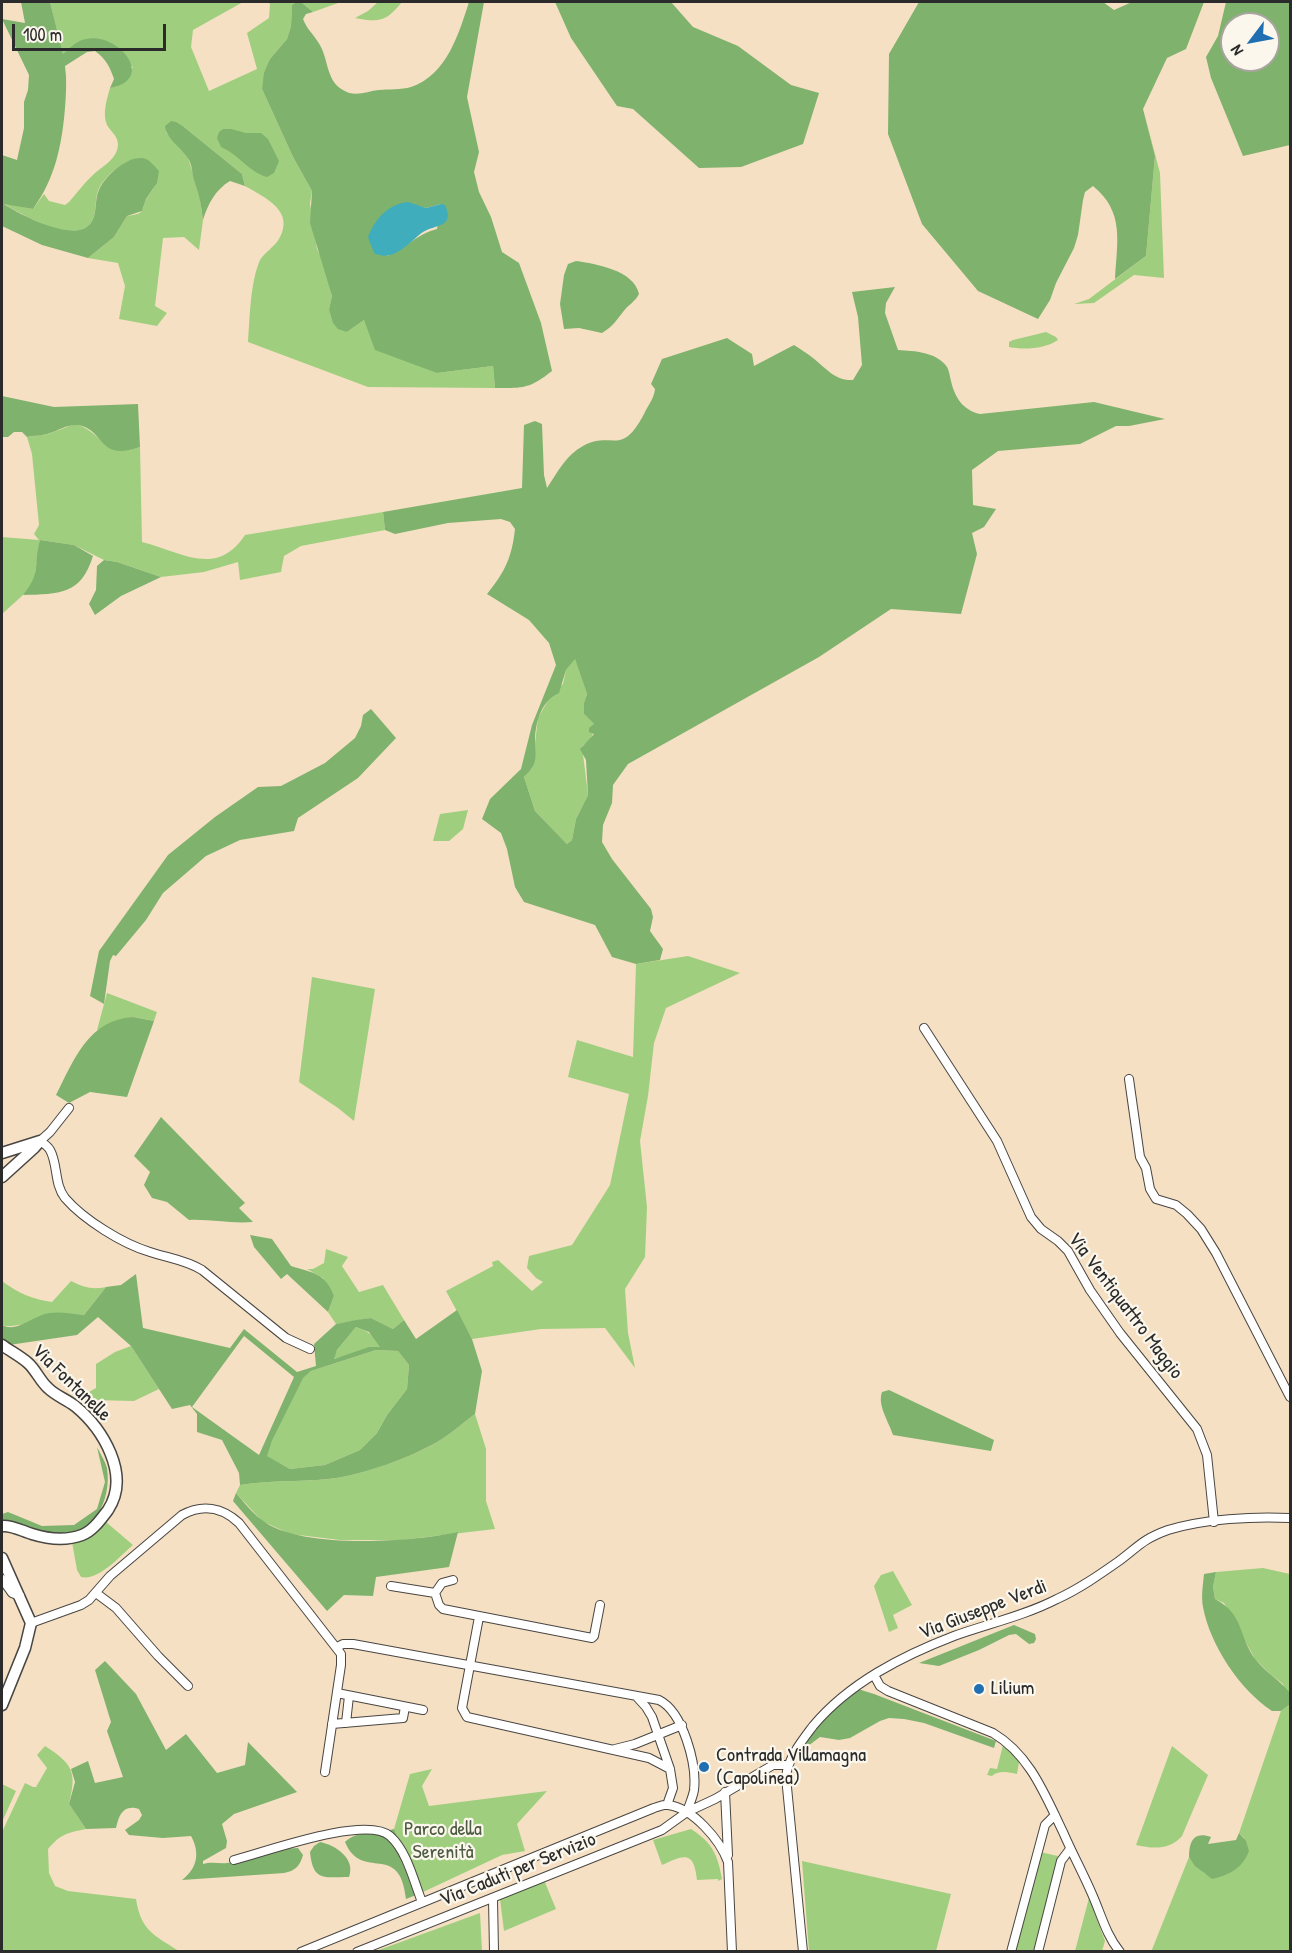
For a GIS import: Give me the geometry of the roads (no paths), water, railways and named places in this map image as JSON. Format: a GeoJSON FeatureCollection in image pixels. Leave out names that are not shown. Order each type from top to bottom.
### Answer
{"type":"FeatureCollection","features":[{"type":"Feature","properties":{"kind":"street","name":"Via Ventiquattro Maggio"},"geometry":{"type":"LineString","coordinates":[[924,1028],[998,1141],[1036,1224],[1068,1251],[1090,1290],[1120,1333],[1197,1429],[1207,1455],[1214,1522]]}},
{"type":"Feature","properties":{"kind":"street"},"geometry":{"type":"LineString","coordinates":[[1129,1079],[1136,1134],[1150,1188],[1156,1199],[1180,1208],[1201,1229],[1220,1260],[1290,1397]]}},
{"type":"Feature","properties":{"kind":"street"},"geometry":{"type":"LineString","coordinates":[[2,1177],[50,1132],[69,1108]]}},
{"type":"Feature","properties":{"kind":"street"},"geometry":{"type":"LineString","coordinates":[[2,1153],[40,1141]]}},
{"type":"Feature","properties":{"kind":"street"},"geometry":{"type":"LineString","coordinates":[[40,1141],[50,1149],[61,1191],[65,1198],[79,1210],[123,1241],[192,1264],[202,1270],[286,1338],[310,1349]]}},
{"type":"Feature","properties":{"kind":"street","name":"Via Fontanelle"},"geometry":{"type":"LineString","coordinates":[[2,1345],[29,1363],[46,1387],[72,1404],[94,1426],[114,1463],[116,1479],[116,1494],[110,1506],[94,1526],[80,1536],[56,1539],[2,1526]]}},
{"type":"Feature","properties":{"kind":"street"},"geometry":{"type":"LineString","coordinates":[[32,1623],[81,1605],[96,1593],[110,1576],[182,1515],[192,1510],[213,1509],[231,1516],[239,1523],[341,1654],[325,1772]]}},
{"type":"Feature","properties":{"kind":"street","name":"Via Giuseppe Verdi"},"geometry":{"type":"LineString","coordinates":[[787,1765],[806,1735],[836,1701],[874,1675],[953,1637],[1055,1601],[1092,1579],[1154,1535],[1172,1529],[1214,1522],[1260,1517],[1290,1518]]}},
{"type":"Feature","properties":{"kind":"street"},"geometry":{"type":"LineString","coordinates":[[2,1558],[32,1623],[26,1648],[2,1705]]}},
{"type":"Feature","properties":{"kind":"street"},"geometry":{"type":"LineString","coordinates":[[2,1579],[12,1593],[20,1596]]}},
{"type":"Feature","properties":{"kind":"street"},"geometry":{"type":"LineString","coordinates":[[435,1593],[442,1583],[453,1580]]}},
{"type":"Feature","properties":{"kind":"street"},"geometry":{"type":"LineString","coordinates":[[391,1586],[435,1593]]}},
{"type":"Feature","properties":{"kind":"street"},"geometry":{"type":"LineString","coordinates":[[96,1593],[116,1608],[188,1686]]}},
{"type":"Feature","properties":{"kind":"street"},"geometry":{"type":"LineString","coordinates":[[435,1593],[443,1609],[591,1638],[594,1635],[600,1605]]}},
{"type":"Feature","properties":{"kind":"street"},"geometry":{"type":"LineString","coordinates":[[479,1617],[462,1708],[467,1717],[650,1758],[670,1769]]}},
{"type":"Feature","properties":{"kind":"street"},"geometry":{"type":"LineString","coordinates":[[337,1647],[343,1644],[353,1644],[652,1698],[666,1704],[682,1725],[694,1771],[694,1790],[687,1812]]}},
{"type":"Feature","properties":{"kind":"street"},"geometry":{"type":"LineString","coordinates":[[874,1675],[880,1686],[888,1691],[993,1733],[1004,1740],[1030,1768],[1055,1815],[1106,1929],[1120,1952]]}},
{"type":"Feature","properties":{"kind":"street"},"geometry":{"type":"LineString","coordinates":[[337,1693],[423,1710]]}},
{"type":"Feature","properties":{"kind":"street"},"geometry":{"type":"LineString","coordinates":[[635,1695],[646,1707],[670,1769],[673,1788],[668,1805],[687,1812],[717,1840],[728,1862]]}},
{"type":"Feature","properties":{"kind":"street"},"geometry":{"type":"LineString","coordinates":[[346,1723],[349,1696]]}},
{"type":"Feature","properties":{"kind":"street"},"geometry":{"type":"LineString","coordinates":[[332,1724],[403,1718],[405,1707]]}},
{"type":"Feature","properties":{"kind":"street"},"geometry":{"type":"LineString","coordinates":[[613,1749],[635,1744],[682,1725]]}},
{"type":"Feature","properties":{"kind":"street","name":"Via Caduti per Servizio"},"geometry":{"type":"LineString","coordinates":[[357,1952],[662,1830],[687,1812],[773,1765],[787,1765]]}},
{"type":"Feature","properties":{"kind":"street"},"geometry":{"type":"LineString","coordinates":[[787,1765],[786,1794],[803,1952]]}},
{"type":"Feature","properties":{"kind":"street"},"geometry":{"type":"LineString","coordinates":[[727,1791],[732,1952]]}},
{"type":"Feature","properties":{"kind":"street","name":"Via Caduti per Servizio"},"geometry":{"type":"LineString","coordinates":[[301,1952],[654,1808],[668,1805]]}},
{"type":"Feature","properties":{"kind":"street"},"geometry":{"type":"LineString","coordinates":[[1011,1952],[1045,1825],[1055,1815]]}},
{"type":"Feature","properties":{"kind":"street","name":"Via Caduti per Servizio"},"geometry":{"type":"LineString","coordinates":[[234,1860],[344,1830],[375,1829],[388,1834],[394,1840],[404,1856],[422,1902]]}},
{"type":"Feature","properties":{"kind":"street"},"geometry":{"type":"LineString","coordinates":[[1038,1952],[1061,1861],[1070,1849]]}},
{"type":"Feature","properties":{"kind":"street"},"geometry":{"type":"LineString","coordinates":[[493,1899],[494,1952]]}},
{"type":"Feature","properties":{"kind":"water"},"geometry":{"type":"Polygon","coordinates":[[[408,202],[426,208],[445,205],[448,218],[443,224],[423,232],[395,253],[381,255],[374,253],[368,237],[374,224],[388,209],[408,202]]]}},
{"type":"Feature","properties":{"kind":"place","name":"Lilium"},"geometry":{"type":"Point","coordinates":[979,1689]}},
{"type":"Feature","properties":{"kind":"place","name":"Contrada Villamagna (Capolinea)"},"geometry":{"type":"Point","coordinates":[704,1767]}},
{"type":"Feature","properties":{"kind":"park label","name":"Parco della Serenità"},"geometry":{"type":"Point","coordinates":[443,1842]}}]}
